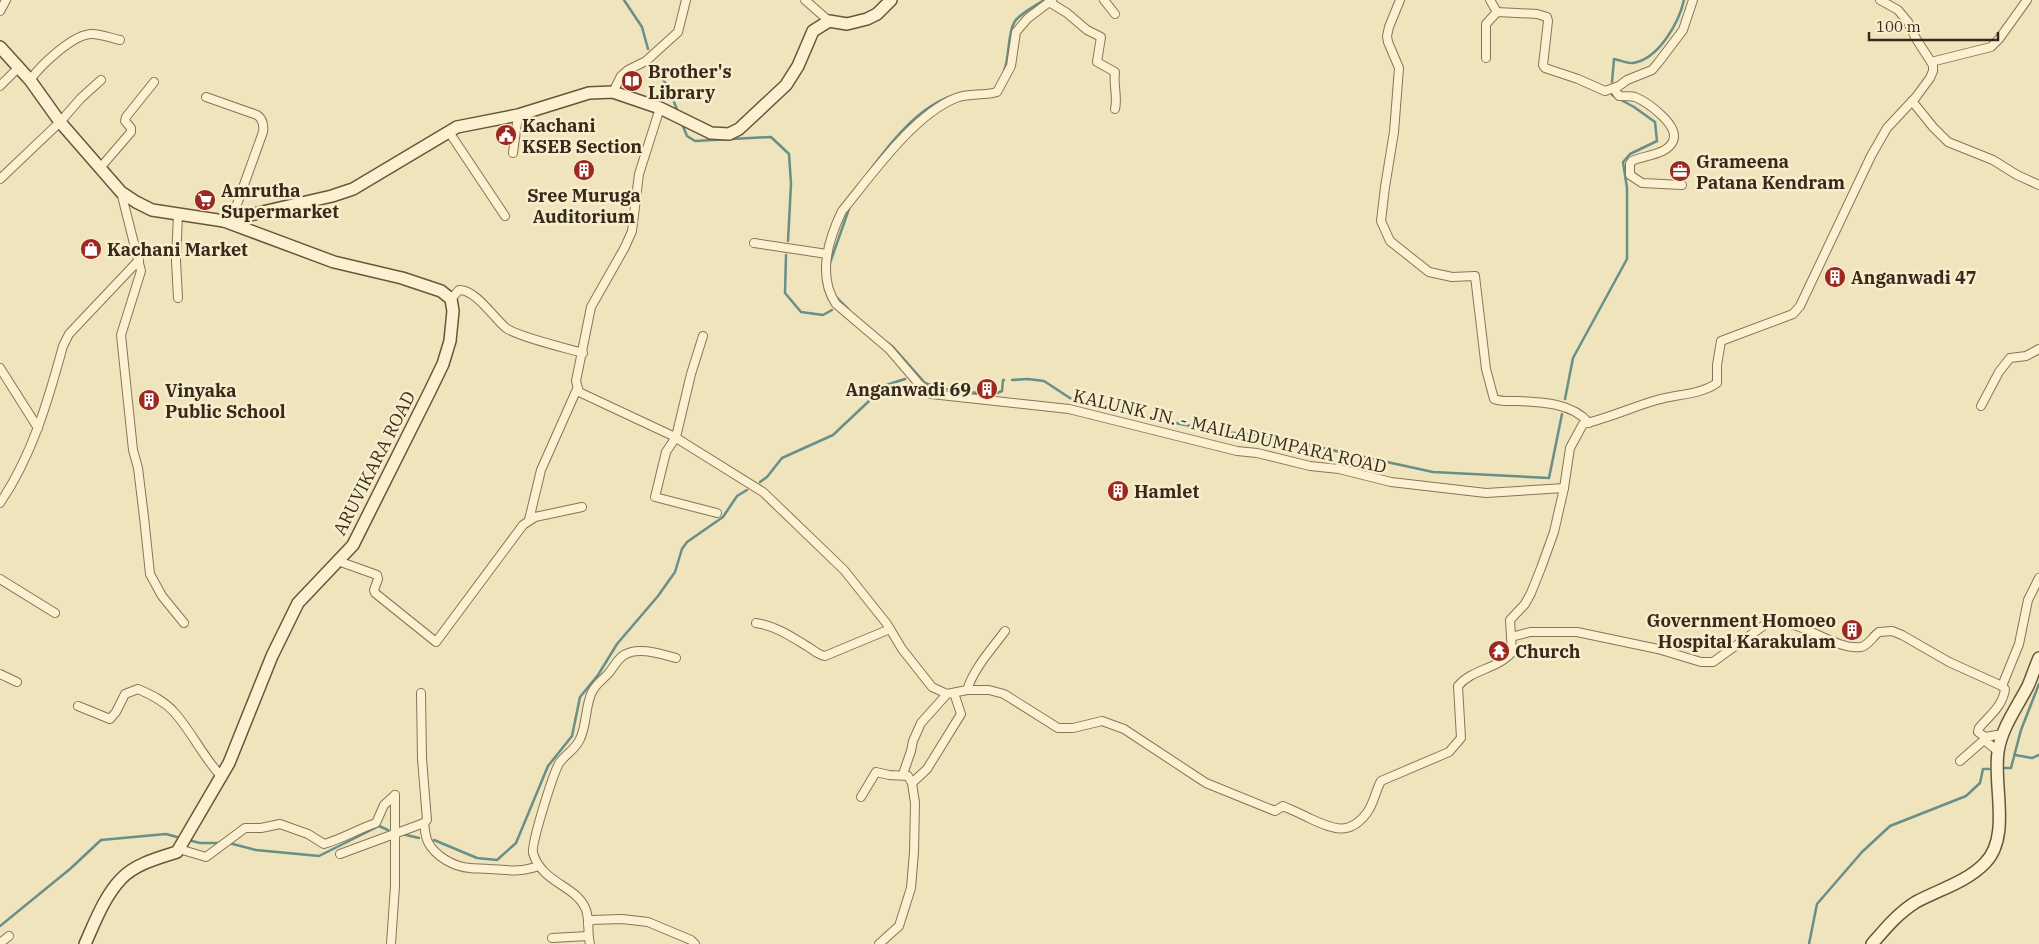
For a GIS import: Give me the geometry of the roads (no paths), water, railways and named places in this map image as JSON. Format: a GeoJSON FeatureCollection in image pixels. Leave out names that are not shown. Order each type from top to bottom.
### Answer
{"type":"FeatureCollection","features":[{"type":"Feature","properties":{"kind":"main road"},"geometry":{"type":"LineString","coordinates":[[228,219],[332,196],[353,189],[457,127],[518,115],[590,93],[613,92],[660,108],[711,132],[722,134],[734,132],[786,84],[798,66],[814,31],[828,21],[847,24],[867,19],[877,14],[892,0]]}},
{"type":"Feature","properties":{"kind":"main road"},"geometry":{"type":"LineString","coordinates":[[0,47],[30,80],[60,122],[121,192],[152,210],[228,219],[334,262],[402,278],[441,291],[451,299]]}},
{"type":"Feature","properties":{"kind":"main road","name":"ARUVIKARA ROAD"},"geometry":{"type":"LineString","coordinates":[[179,848],[229,762],[272,656],[298,603],[353,545],[442,364],[450,341],[453,311],[451,299]]}},
{"type":"Feature","properties":{"kind":"main road"},"geometry":{"type":"LineString","coordinates":[[1872,944],[1890,923],[1914,903],[1973,873],[1986,862],[1994,848],[1999,832],[1998,751],[2003,734],[2029,683],[2039,658]]}},
{"type":"Feature","properties":{"kind":"main road"},"geometry":{"type":"LineString","coordinates":[[85,944],[102,907],[121,878],[146,862],[177,852],[179,848]]}},
{"type":"Feature","properties":{"kind":"street"},"geometry":{"type":"LineString","coordinates":[[0,11],[6,0]]}},
{"type":"Feature","properties":{"kind":"street"},"geometry":{"type":"LineString","coordinates":[[613,92],[621,76],[628,70],[646,61],[678,32],[686,0]]}},
{"type":"Feature","properties":{"kind":"street"},"geometry":{"type":"LineString","coordinates":[[805,0],[828,21]]}},
{"type":"Feature","properties":{"kind":"street"},"geometry":{"type":"LineString","coordinates":[[1104,0],[1115,14]]}},
{"type":"Feature","properties":{"kind":"street"},"geometry":{"type":"LineString","coordinates":[[1400,0],[1387,36],[1399,68],[1394,132],[1384,187],[1381,221],[1390,241],[1429,272],[1452,276],[1475,276],[1486,369],[1494,399],[1563,406],[1579,412],[1589,423]]}},
{"type":"Feature","properties":{"kind":"street"},"geometry":{"type":"LineString","coordinates":[[1490,0],[1497,12]]}},
{"type":"Feature","properties":{"kind":"street"},"geometry":{"type":"LineString","coordinates":[[1497,12],[1537,14],[1547,17],[1547,38],[1543,64],[1545,68],[1578,79],[1605,91],[1614,89],[1627,80],[1652,70],[1658,64],[1683,30],[1693,0]]}},
{"type":"Feature","properties":{"kind":"street"},"geometry":{"type":"LineString","coordinates":[[577,389],[582,394],[676,437],[763,492],[844,570],[932,687],[951,693],[967,690],[989,690],[1004,694],[1058,728],[1073,728],[1102,721],[1124,729],[1206,783],[1275,811],[1282,806],[1335,829],[1351,827],[1362,819],[1372,805],[1381,781],[1449,752],[1454,747],[1461,738],[1458,686],[1467,677],[1494,666],[1507,658],[1512,652],[1510,620],[1532,593],[1554,532],[1564,488],[1570,448],[1583,424],[1658,400],[1709,389],[1717,384],[1717,365],[1721,341],[1793,314],[1805,297],[1865,167],[1886,128],[1912,101],[1931,76],[1933,68],[1931,62],[1904,17],[1894,7],[1880,0]]}},
{"type":"Feature","properties":{"kind":"street"},"geometry":{"type":"LineString","coordinates":[[1931,62],[1991,47],[2027,0]]}},
{"type":"Feature","properties":{"kind":"street"},"geometry":{"type":"LineString","coordinates":[[754,243],[827,254],[842,211],[898,143],[931,113],[956,98],[997,92],[1011,66],[1016,32],[1028,18],[1050,1],[1087,30],[1101,37],[1097,62],[1115,72],[1114,89],[1117,102],[1115,108]]}},
{"type":"Feature","properties":{"kind":"street"},"geometry":{"type":"LineString","coordinates":[[1486,58],[1486,24],[1497,12]]}},
{"type":"Feature","properties":{"kind":"street"},"geometry":{"type":"LineString","coordinates":[[30,80],[46,60],[79,38],[94,34],[120,40]]}},
{"type":"Feature","properties":{"kind":"street"},"geometry":{"type":"LineString","coordinates":[[0,86],[18,68]]}},
{"type":"Feature","properties":{"kind":"street"},"geometry":{"type":"LineString","coordinates":[[0,179],[101,80]]}},
{"type":"Feature","properties":{"kind":"street"},"geometry":{"type":"LineString","coordinates":[[100,168],[131,132],[131,128],[125,121],[126,117],[154,82]]}},
{"type":"Feature","properties":{"kind":"street"},"geometry":{"type":"LineString","coordinates":[[1614,89],[1619,96],[1634,97],[1654,109],[1668,122],[1674,132],[1673,142],[1664,150],[1632,161],[1630,164],[1630,175],[1642,183],[1682,185]]}},
{"type":"Feature","properties":{"kind":"street"},"geometry":{"type":"LineString","coordinates":[[206,97],[257,115],[263,122],[262,132],[228,219]]}},
{"type":"Feature","properties":{"kind":"street"},"geometry":{"type":"LineString","coordinates":[[1912,101],[1948,142],[1993,160],[2017,176],[2039,184]]}},
{"type":"Feature","properties":{"kind":"street"},"geometry":{"type":"LineString","coordinates":[[529,520],[541,470],[577,389],[576,381],[591,306],[625,247],[632,231],[639,174],[660,108]]}},
{"type":"Feature","properties":{"kind":"street"},"geometry":{"type":"LineString","coordinates":[[513,154],[518,115]]}},
{"type":"Feature","properties":{"kind":"street"},"geometry":{"type":"LineString","coordinates":[[449,132],[505,216]]}},
{"type":"Feature","properties":{"kind":"street"},"geometry":{"type":"LineString","coordinates":[[121,192],[139,260],[140,278],[121,335],[133,450],[140,487],[150,574],[162,596],[184,623]]}},
{"type":"Feature","properties":{"kind":"street"},"geometry":{"type":"LineString","coordinates":[[178,214],[176,261],[178,298]]}},
{"type":"Feature","properties":{"kind":"street","name":"KALUNK JN. - MAILADUMPARA ROAD"},"geometry":{"type":"LineString","coordinates":[[827,254],[826,282],[836,304],[889,350],[931,394],[1069,410],[1237,451],[1310,466],[1339,469],[1391,482],[1486,493],[1564,488]]}},
{"type":"Feature","properties":{"kind":"street"},"geometry":{"type":"LineString","coordinates":[[0,503],[9,490],[38,428],[63,346],[69,334],[139,260]]}},
{"type":"Feature","properties":{"kind":"street"},"geometry":{"type":"LineString","coordinates":[[451,299],[459,290],[464,289],[474,295],[511,331],[583,353]]}},
{"type":"Feature","properties":{"kind":"street"},"geometry":{"type":"LineString","coordinates":[[703,336],[691,374],[676,437],[666,452],[655,497],[717,513]]}},
{"type":"Feature","properties":{"kind":"street"},"geometry":{"type":"LineString","coordinates":[[1981,406],[1999,372],[2010,358],[2026,356],[2039,348]]}},
{"type":"Feature","properties":{"kind":"street"},"geometry":{"type":"LineString","coordinates":[[0,368],[38,428]]}},
{"type":"Feature","properties":{"kind":"street"},"geometry":{"type":"LineString","coordinates":[[338,561],[377,575],[378,579],[374,590],[376,593],[433,642],[436,642],[523,525],[529,520],[582,507]]}},
{"type":"Feature","properties":{"kind":"street"},"geometry":{"type":"LineString","coordinates":[[0,578],[55,613]]}},
{"type":"Feature","properties":{"kind":"street"},"geometry":{"type":"LineString","coordinates":[[2002,686],[2019,644],[2028,600],[2039,578]]}},
{"type":"Feature","properties":{"kind":"street"},"geometry":{"type":"LineString","coordinates":[[1511,637],[1530,632],[1577,632],[1658,649],[1701,662],[1712,662],[1770,621],[1795,624],[1843,645],[1859,648],[1866,645],[1879,632],[1892,631],[1949,662],[2002,686],[2005,689],[2000,704],[1979,728],[1978,732],[1985,737],[2003,734]]}},
{"type":"Feature","properties":{"kind":"street"},"geometry":{"type":"LineString","coordinates":[[756,623],[776,628],[809,647],[818,655],[826,656],[890,629]]}},
{"type":"Feature","properties":{"kind":"street"},"geometry":{"type":"LineString","coordinates":[[967,690],[981,662],[1005,632]]}},
{"type":"Feature","properties":{"kind":"street"},"geometry":{"type":"LineString","coordinates":[[552,938],[589,940],[587,911],[571,892],[549,878],[539,866],[533,846],[560,762],[575,748],[581,738],[588,704],[595,687],[608,674],[616,662],[632,651],[659,653],[676,658]]}},
{"type":"Feature","properties":{"kind":"street"},"geometry":{"type":"LineString","coordinates":[[0,674],[17,682]]}},
{"type":"Feature","properties":{"kind":"street"},"geometry":{"type":"LineString","coordinates":[[78,706],[110,719],[116,712],[124,694],[138,688],[152,695],[174,712],[210,765],[221,776]]}},
{"type":"Feature","properties":{"kind":"street"},"geometry":{"type":"LineString","coordinates":[[340,854],[424,823],[428,818],[422,759],[421,693]]}},
{"type":"Feature","properties":{"kind":"street"},"geometry":{"type":"LineString","coordinates":[[903,774],[913,741],[921,723],[951,693]]}},
{"type":"Feature","properties":{"kind":"street"},"geometry":{"type":"LineString","coordinates":[[912,783],[927,769],[961,714],[951,693]]}},
{"type":"Feature","properties":{"kind":"street"},"geometry":{"type":"LineString","coordinates":[[1960,761],[1984,740],[1998,751]]}},
{"type":"Feature","properties":{"kind":"street"},"geometry":{"type":"LineString","coordinates":[[861,797],[876,772],[889,775],[903,774],[908,776],[912,783],[915,803],[911,888],[899,926],[879,944]]}},
{"type":"Feature","properties":{"kind":"street"},"geometry":{"type":"LineString","coordinates":[[179,848],[206,857],[245,828],[262,828],[280,824],[308,834],[324,844],[343,839],[360,828],[376,823],[384,805],[395,795],[395,886],[391,944]]}},
{"type":"Feature","properties":{"kind":"street"},"geometry":{"type":"LineString","coordinates":[[424,823],[427,840],[433,850],[457,866],[508,872],[522,871],[539,866]]}},
{"type":"Feature","properties":{"kind":"street"},"geometry":{"type":"LineString","coordinates":[[588,924],[591,920],[622,919],[648,922],[690,940],[695,944]]}},
{"type":"Feature","properties":{"kind":"street"},"geometry":{"type":"LineString","coordinates":[[0,942],[9,936]]}},
{"type":"Feature","properties":{"kind":"waterway"},"geometry":{"type":"LineString","coordinates":[[624,0],[642,27],[648,49]]}},
{"type":"Feature","properties":{"kind":"waterway"},"geometry":{"type":"LineString","coordinates":[[1004,71],[1012,26],[1024,12],[1044,0]]}},
{"type":"Feature","properties":{"kind":"waterway"},"geometry":{"type":"LineString","coordinates":[[1612,82],[1614,59],[1633,63],[1651,55],[1673,29],[1684,0]]}},
{"type":"Feature","properties":{"kind":"waterway"},"geometry":{"type":"LineString","coordinates":[[653,65],[668,87],[678,112]]}},
{"type":"Feature","properties":{"kind":"waterway"},"geometry":{"type":"LineString","coordinates":[[868,173],[902,130],[931,106],[946,98],[964,92],[982,91]]}},
{"type":"Feature","properties":{"kind":"waterway"},"geometry":{"type":"LineString","coordinates":[[1565,399],[1573,358],[1627,259],[1627,188],[1623,162],[1630,154],[1657,141],[1655,122],[1634,107],[1612,95]]}},
{"type":"Feature","properties":{"kind":"waterway"},"geometry":{"type":"LineString","coordinates":[[682,124],[687,136],[695,141],[771,137],[789,154],[791,184],[788,241]]}},
{"type":"Feature","properties":{"kind":"waterway"},"geometry":{"type":"LineString","coordinates":[[830,263],[850,206]]}},
{"type":"Feature","properties":{"kind":"waterway"},"geometry":{"type":"LineString","coordinates":[[786,255],[785,293],[801,312],[823,315],[832,310]]}},
{"type":"Feature","properties":{"kind":"waterway"},"geometry":{"type":"LineString","coordinates":[[836,297],[848,309]]}},
{"type":"Feature","properties":{"kind":"waterway"},"geometry":{"type":"LineString","coordinates":[[888,343],[925,383],[942,389],[962,390],[990,396],[1002,391],[1004,380]]}},
{"type":"Feature","properties":{"kind":"waterway"},"geometry":{"type":"LineString","coordinates":[[760,482],[767,477],[782,458],[833,435],[886,385],[905,379]]}},
{"type":"Feature","properties":{"kind":"waterway"},"geometry":{"type":"LineString","coordinates":[[1012,380],[1044,381],[1076,402],[1214,431],[1267,436],[1433,472],[1549,478],[1562,414]]}},
{"type":"Feature","properties":{"kind":"waterway"},"geometry":{"type":"LineString","coordinates":[[434,840],[477,858],[497,860],[516,843],[548,766],[572,736],[580,697],[598,675],[617,644],[658,596],[675,572],[682,549],[687,542],[723,517],[737,496],[747,490]]}},
{"type":"Feature","properties":{"kind":"waterway"},"geometry":{"type":"LineString","coordinates":[[2005,768],[2011,768],[2021,730],[2039,684]]}},
{"type":"Feature","properties":{"kind":"waterway"},"geometry":{"type":"LineString","coordinates":[[2015,755],[2032,758],[2039,755]]}},
{"type":"Feature","properties":{"kind":"waterway"},"geometry":{"type":"LineString","coordinates":[[1809,944],[1817,904],[1862,852],[1890,826],[1966,796],[1980,783],[1983,769],[1989,769]]}},
{"type":"Feature","properties":{"kind":"waterway"},"geometry":{"type":"LineString","coordinates":[[229,843],[256,850],[319,856],[379,826],[388,830]]}},
{"type":"Feature","properties":{"kind":"waterway"},"geometry":{"type":"LineString","coordinates":[[0,926],[70,869],[101,840],[166,834],[177,837]]}},
{"type":"Feature","properties":{"kind":"waterway"},"geometry":{"type":"LineString","coordinates":[[402,834],[419,838]]}},
{"type":"Feature","properties":{"kind":"waterway"},"geometry":{"type":"LineString","coordinates":[[192,841],[221,843]]}},
{"type":"Feature","properties":{"kind":"place","name":"Brother's Library"},"geometry":{"type":"Point","coordinates":[632,81]}},
{"type":"Feature","properties":{"kind":"place","name":"Kachani KSEB Section"},"geometry":{"type":"Point","coordinates":[506,135]}},
{"type":"Feature","properties":{"kind":"place","name":"Sree Muruga Auditorium"},"geometry":{"type":"Point","coordinates":[584,170]}},
{"type":"Feature","properties":{"kind":"place","name":"Grameena Patana Kendram"},"geometry":{"type":"Point","coordinates":[1680,171]}},
{"type":"Feature","properties":{"kind":"place","name":"Amrutha Supermarket"},"geometry":{"type":"Point","coordinates":[205,200]}},
{"type":"Feature","properties":{"kind":"place","name":"Kachani Market"},"geometry":{"type":"Point","coordinates":[91,249]}},
{"type":"Feature","properties":{"kind":"place","name":"Anganwadi 47"},"geometry":{"type":"Point","coordinates":[1835,277]}},
{"type":"Feature","properties":{"kind":"place","name":"Anganwadi 69"},"geometry":{"type":"Point","coordinates":[987,389]}},
{"type":"Feature","properties":{"kind":"place","name":"Vinyaka Public School"},"geometry":{"type":"Point","coordinates":[149,400]}},
{"type":"Feature","properties":{"kind":"place","name":"Hamlet"},"geometry":{"type":"Point","coordinates":[1118,491]}},
{"type":"Feature","properties":{"kind":"place","name":"Government Homoeo Hospital Karakulam"},"geometry":{"type":"Point","coordinates":[1852,630]}},
{"type":"Feature","properties":{"kind":"place","name":"Church"},"geometry":{"type":"Point","coordinates":[1499,651]}}]}
